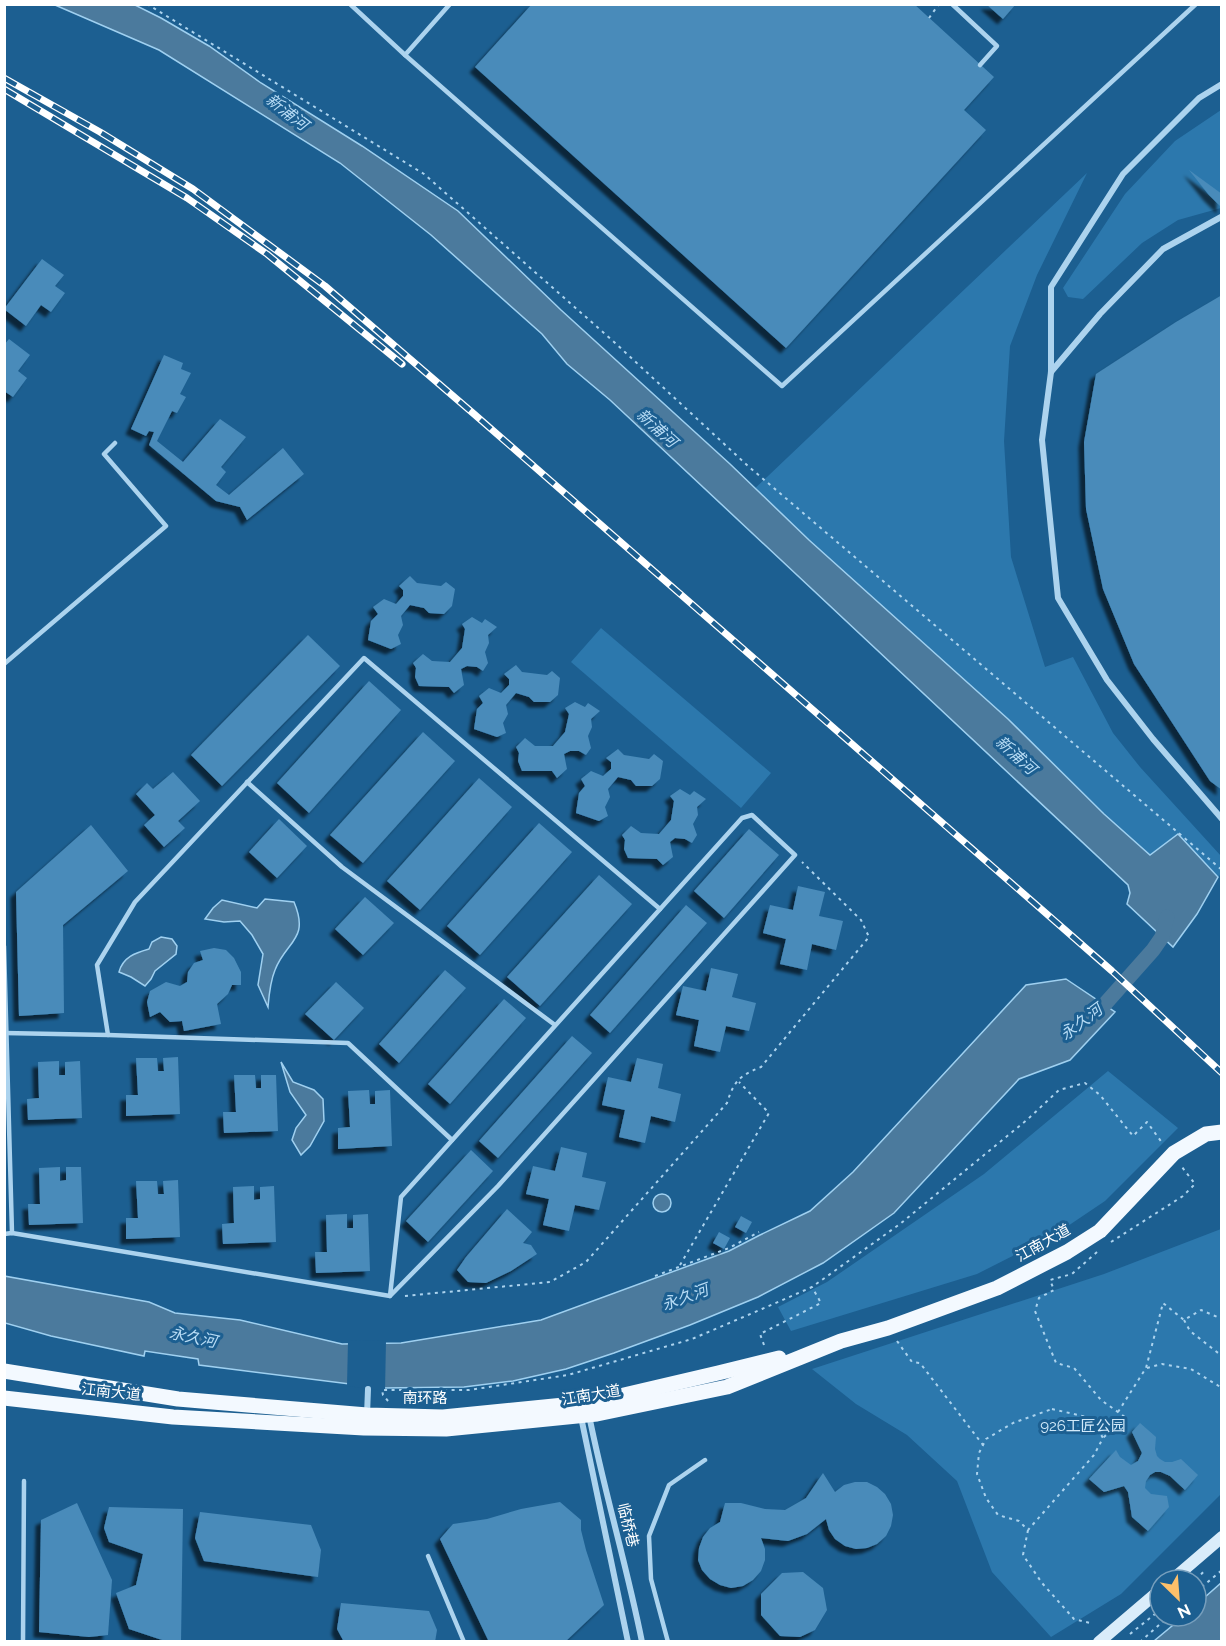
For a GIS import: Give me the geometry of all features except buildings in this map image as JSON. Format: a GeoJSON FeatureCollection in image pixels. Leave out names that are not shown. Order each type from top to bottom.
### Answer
{"type":"FeatureCollection","features":[{"type":"Feature","properties":{"kind":"main road","name":"江南大道"},"geometry":{"type":"LineString","coordinates":[[4,1398],[174,1417],[364,1428],[446,1429],[585,1416],[727,1387],[841,1341],[888,1328],[997,1288],[1067,1252],[1100,1231],[1174,1153],[1206,1134],[1221,1132]]}},
{"type":"Feature","properties":{"kind":"main road","name":"南环路"},"geometry":{"type":"LineString","coordinates":[[4,1371],[178,1399],[367,1415],[443,1417],[594,1402],[841,1341]]}},
{"type":"Feature","properties":{"kind":"main road"},"geometry":{"type":"LineString","coordinates":[[1186,1568],[1221,1537]]}},
{"type":"Feature","properties":{"kind":"main road"},"geometry":{"type":"LineString","coordinates":[[1099,1641],[1148,1600]]}},
{"type":"Feature","properties":{"kind":"street"},"geometry":{"type":"LineString","coordinates":[[1221,84],[1199,98],[1123,174],[1051,287],[1052,372],[1042,440],[1058,598],[1107,680],[1153,739],[1221,819]]}},
{"type":"Feature","properties":{"kind":"street"},"geometry":{"type":"LineString","coordinates":[[1052,372],[1100,314],[1163,249],[1221,218]]}},
{"type":"Feature","properties":{"kind":"street"},"geometry":{"type":"LineString","coordinates":[[367,1415],[368,1389]]}},
{"type":"Feature","properties":{"kind":"street","name":"临桥巷"},"geometry":{"type":"LineString","coordinates":[[585,1416],[628,1641]]}},
{"type":"Feature","properties":{"kind":"street","name":"临桥巷"},"geometry":{"type":"LineString","coordinates":[[585,1416],[597,1453],[642,1641]]}},
{"type":"Feature","properties":{"kind":"lane"},"geometry":{"type":"LineString","coordinates":[[350,4],[782,386],[1196,4]]}},
{"type":"Feature","properties":{"kind":"lane"},"geometry":{"type":"LineString","coordinates":[[405,55],[450,4]]}},
{"type":"Feature","properties":{"kind":"lane"},"geometry":{"type":"LineString","coordinates":[[952,4],[998,46],[980,64]]}},
{"type":"Feature","properties":{"kind":"lane"},"geometry":{"type":"LineString","coordinates":[[4,664],[166,526],[104,454],[115,443]]}},
{"type":"Feature","properties":{"kind":"lane"},"geometry":{"type":"LineString","coordinates":[[108,1035],[97,966],[135,902],[364,658],[660,909]]}},
{"type":"Feature","properties":{"kind":"lane"},"geometry":{"type":"LineString","coordinates":[[247,782],[342,867],[555,1025]]}},
{"type":"Feature","properties":{"kind":"lane"},"geometry":{"type":"LineString","coordinates":[[752,815],[795,855],[498,1186],[390,1296],[401,1197],[742,818],[752,815]]}},
{"type":"Feature","properties":{"kind":"lane"},"geometry":{"type":"LineString","coordinates":[[4,946],[12,1233]]}},
{"type":"Feature","properties":{"kind":"lane"},"geometry":{"type":"LineString","coordinates":[[6,1033],[348,1043],[452,1140]]}},
{"type":"Feature","properties":{"kind":"lane"},"geometry":{"type":"LineString","coordinates":[[4,1234],[12,1233],[390,1296]]}},
{"type":"Feature","properties":{"kind":"lane"},"geometry":{"type":"LineString","coordinates":[[668,1641],[651,1579],[649,1536],[669,1485],[705,1460]]}},
{"type":"Feature","properties":{"kind":"lane"},"geometry":{"type":"LineString","coordinates":[[23,1641],[24,1481]]}},
{"type":"Feature","properties":{"kind":"lane"},"geometry":{"type":"LineString","coordinates":[[428,1556],[464,1641]]}},
{"type":"Feature","properties":{"kind":"path"},"geometry":{"type":"LineString","coordinates":[[147,4],[424,174],[613,341],[748,466],[1221,870]]}},
{"type":"Feature","properties":{"kind":"path"},"geometry":{"type":"LineString","coordinates":[[928,18],[939,4]]}},
{"type":"Feature","properties":{"kind":"path"},"geometry":{"type":"LineString","coordinates":[[390,1296],[550,1282],[586,1262],[728,1103],[732,1087],[745,1074],[761,1067],[869,938],[861,920],[795,855]]}},
{"type":"Feature","properties":{"kind":"path"},"geometry":{"type":"LineString","coordinates":[[680,1265],[769,1113],[738,1081]]}},
{"type":"Feature","properties":{"kind":"path"},"geometry":{"type":"LineString","coordinates":[[388,1401],[382,1390],[469,1389],[568,1375],[692,1339],[812,1287],[900,1224],[1028,1119],[1059,1090],[1085,1083],[1100,1095],[1133,1136],[1147,1122],[1167,1149]]}},
{"type":"Feature","properties":{"kind":"path"},"geometry":{"type":"LineString","coordinates":[[1109,1244],[1183,1196],[1195,1184],[1181,1166]]}},
{"type":"Feature","properties":{"kind":"path"},"geometry":{"type":"LineString","coordinates":[[655,1276],[729,1248],[759,1232]]}},
{"type":"Feature","properties":{"kind":"path"},"geometry":{"type":"LineString","coordinates":[[1090,1623],[1074,1619],[1042,1583],[1023,1555],[1028,1530],[1094,1455],[1103,1438],[1125,1417],[1101,1400],[1074,1368],[1056,1363],[1035,1311],[1039,1298],[1054,1290],[1050,1280],[1072,1274],[1099,1250]]}},
{"type":"Feature","properties":{"kind":"path"},"geometry":{"type":"LineString","coordinates":[[760,1334],[821,1303],[812,1287]]}},
{"type":"Feature","properties":{"kind":"path"},"geometry":{"type":"LineString","coordinates":[[1118,1412],[1146,1368],[1163,1303],[1221,1356]]}},
{"type":"Feature","properties":{"kind":"path"},"geometry":{"type":"LineString","coordinates":[[1184,1320],[1201,1310],[1221,1320]]}},
{"type":"Feature","properties":{"kind":"path"},"geometry":{"type":"LineString","coordinates":[[888,1328],[912,1362],[920,1363],[983,1445]]}},
{"type":"Feature","properties":{"kind":"path"},"geometry":{"type":"LineString","coordinates":[[1146,1368],[1162,1364],[1191,1369],[1221,1388]]}},
{"type":"Feature","properties":{"kind":"path"},"geometry":{"type":"LineString","coordinates":[[1028,1530],[1019,1521],[998,1515],[986,1498],[977,1474],[979,1454],[986,1439],[1013,1423],[1052,1409],[1091,1418],[1103,1438]]}},
{"type":"Feature","properties":{"kind":"path"},"geometry":{"type":"LineString","coordinates":[[1208,1582],[1221,1570]]}},
{"type":"Feature","properties":{"kind":"path"},"geometry":{"type":"LineString","coordinates":[[1129,1635],[1148,1620]]}},
{"type":"Feature","properties":{"kind":"path"},"geometry":{"type":"LineString","coordinates":[[1140,1641],[1155,1628]]}},
{"type":"Feature","properties":{"kind":"green space"},"geometry":{"type":"Polygon","coordinates":[[[1221,110],[1221,208],[1178,220],[1142,243],[1083,299],[1068,297],[1063,288],[1125,194],[1175,141],[1221,110]]]}},
{"type":"Feature","properties":{"kind":"green space"},"geometry":{"type":"Polygon","coordinates":[[[1087,173],[1037,275],[1010,346],[1004,441],[1011,557],[1045,667],[1073,657],[1113,733],[1140,767],[1221,856],[1221,874],[1218,877],[1178,834],[1150,855],[748,495],[1087,173]]]}},
{"type":"Feature","properties":{"kind":"green space"},"geometry":{"type":"Polygon","coordinates":[[[601,628],[771,773],[741,808],[571,662],[601,628]]]}},
{"type":"Feature","properties":{"kind":"green space"},"geometry":{"type":"Polygon","coordinates":[[[1108,1071],[1178,1128],[1105,1201],[1056,1234],[977,1274],[791,1331],[778,1307],[827,1282],[984,1174],[1108,1071]]]}},
{"type":"Feature","properties":{"kind":"green space","name":"926工匠公园"},"geometry":{"type":"Polygon","coordinates":[[[1221,1229],[1221,1494],[1121,1594],[1051,1637],[992,1572],[957,1481],[907,1435],[856,1404],[812,1369],[1104,1274],[1221,1229]]]}},
{"type":"Feature","properties":{"kind":"water","name":"新浦河"},"geometry":{"type":"Polygon","coordinates":[[[55,5],[135,5],[161,18],[209,46],[261,83],[362,146],[458,211],[809,540],[1008,719],[1104,814],[1150,855],[1178,834],[1218,877],[1197,914],[1173,947],[1127,904],[1130,893],[1128,885],[610,400],[567,364],[542,334],[431,235],[340,163],[159,50],[55,5]]]}},
{"type":"Feature","properties":{"kind":"water"},"geometry":{"type":"Polygon","coordinates":[[[265,899],[294,902],[299,925],[295,939],[275,970],[268,1007],[258,985],[263,954],[252,935],[240,921],[224,922],[205,919],[222,900],[257,908],[265,899]]]}},
{"type":"Feature","properties":{"kind":"water"},"geometry":{"type":"Polygon","coordinates":[[[161,937],[172,939],[177,946],[176,954],[155,971],[145,986],[119,972],[127,959],[149,949],[152,942],[161,937]]]}},
{"type":"Feature","properties":{"kind":"water"},"geometry":{"type":"Polygon","coordinates":[[[1066,979],[1115,1012],[1070,1060],[1019,1079],[894,1213],[823,1263],[758,1297],[690,1325],[566,1369],[513,1381],[464,1387],[382,1388],[199,1365],[198,1359],[145,1351],[144,1356],[51,1336],[5,1323],[4,1276],[149,1302],[175,1313],[240,1320],[342,1344],[401,1343],[541,1320],[729,1251],[810,1211],[853,1172],[1026,985],[1066,979]]]}},
{"type":"Feature","properties":{"kind":"water"},"geometry":{"type":"Polygon","coordinates":[[[281,1062],[293,1082],[314,1090],[323,1099],[324,1121],[310,1146],[301,1155],[292,1140],[296,1128],[306,1115],[290,1092],[281,1062]]]}},
{"type":"Feature","properties":{"kind":"water"},"geometry":{"type":"Polygon","coordinates":[[[658,1194],[666,1194],[671,1199],[669,1210],[658,1212],[653,1207],[653,1199],[658,1194]]]}},
{"type":"Feature","properties":{"kind":"water"},"geometry":{"type":"Polygon","coordinates":[[[1221,1583],[1221,1641],[1154,1641],[1170,1628],[1208,1628],[1208,1594],[1221,1583]]]}},
{"type":"Feature","properties":{"kind":"pier"},"geometry":{"type":"Polygon","coordinates":[[[386,1340],[385,1391],[347,1386],[348,1341],[386,1340]]]}},
{"type":"Feature","properties":{"kind":"waterway","name":"永久河"},"geometry":{"type":"LineString","coordinates":[[1089,1016],[1105,1004],[1153,950],[1162,937],[1167,917]]}},
{"type":"Feature","properties":{"kind":"railway"},"geometry":{"type":"LineString","coordinates":[[4,78],[100,132],[193,189],[325,286],[1112,971],[1222,1073]]}},
{"type":"Feature","properties":{"kind":"railway"},"geometry":{"type":"LineString","coordinates":[[4,89],[187,198],[267,254],[402,364]]}}]}
